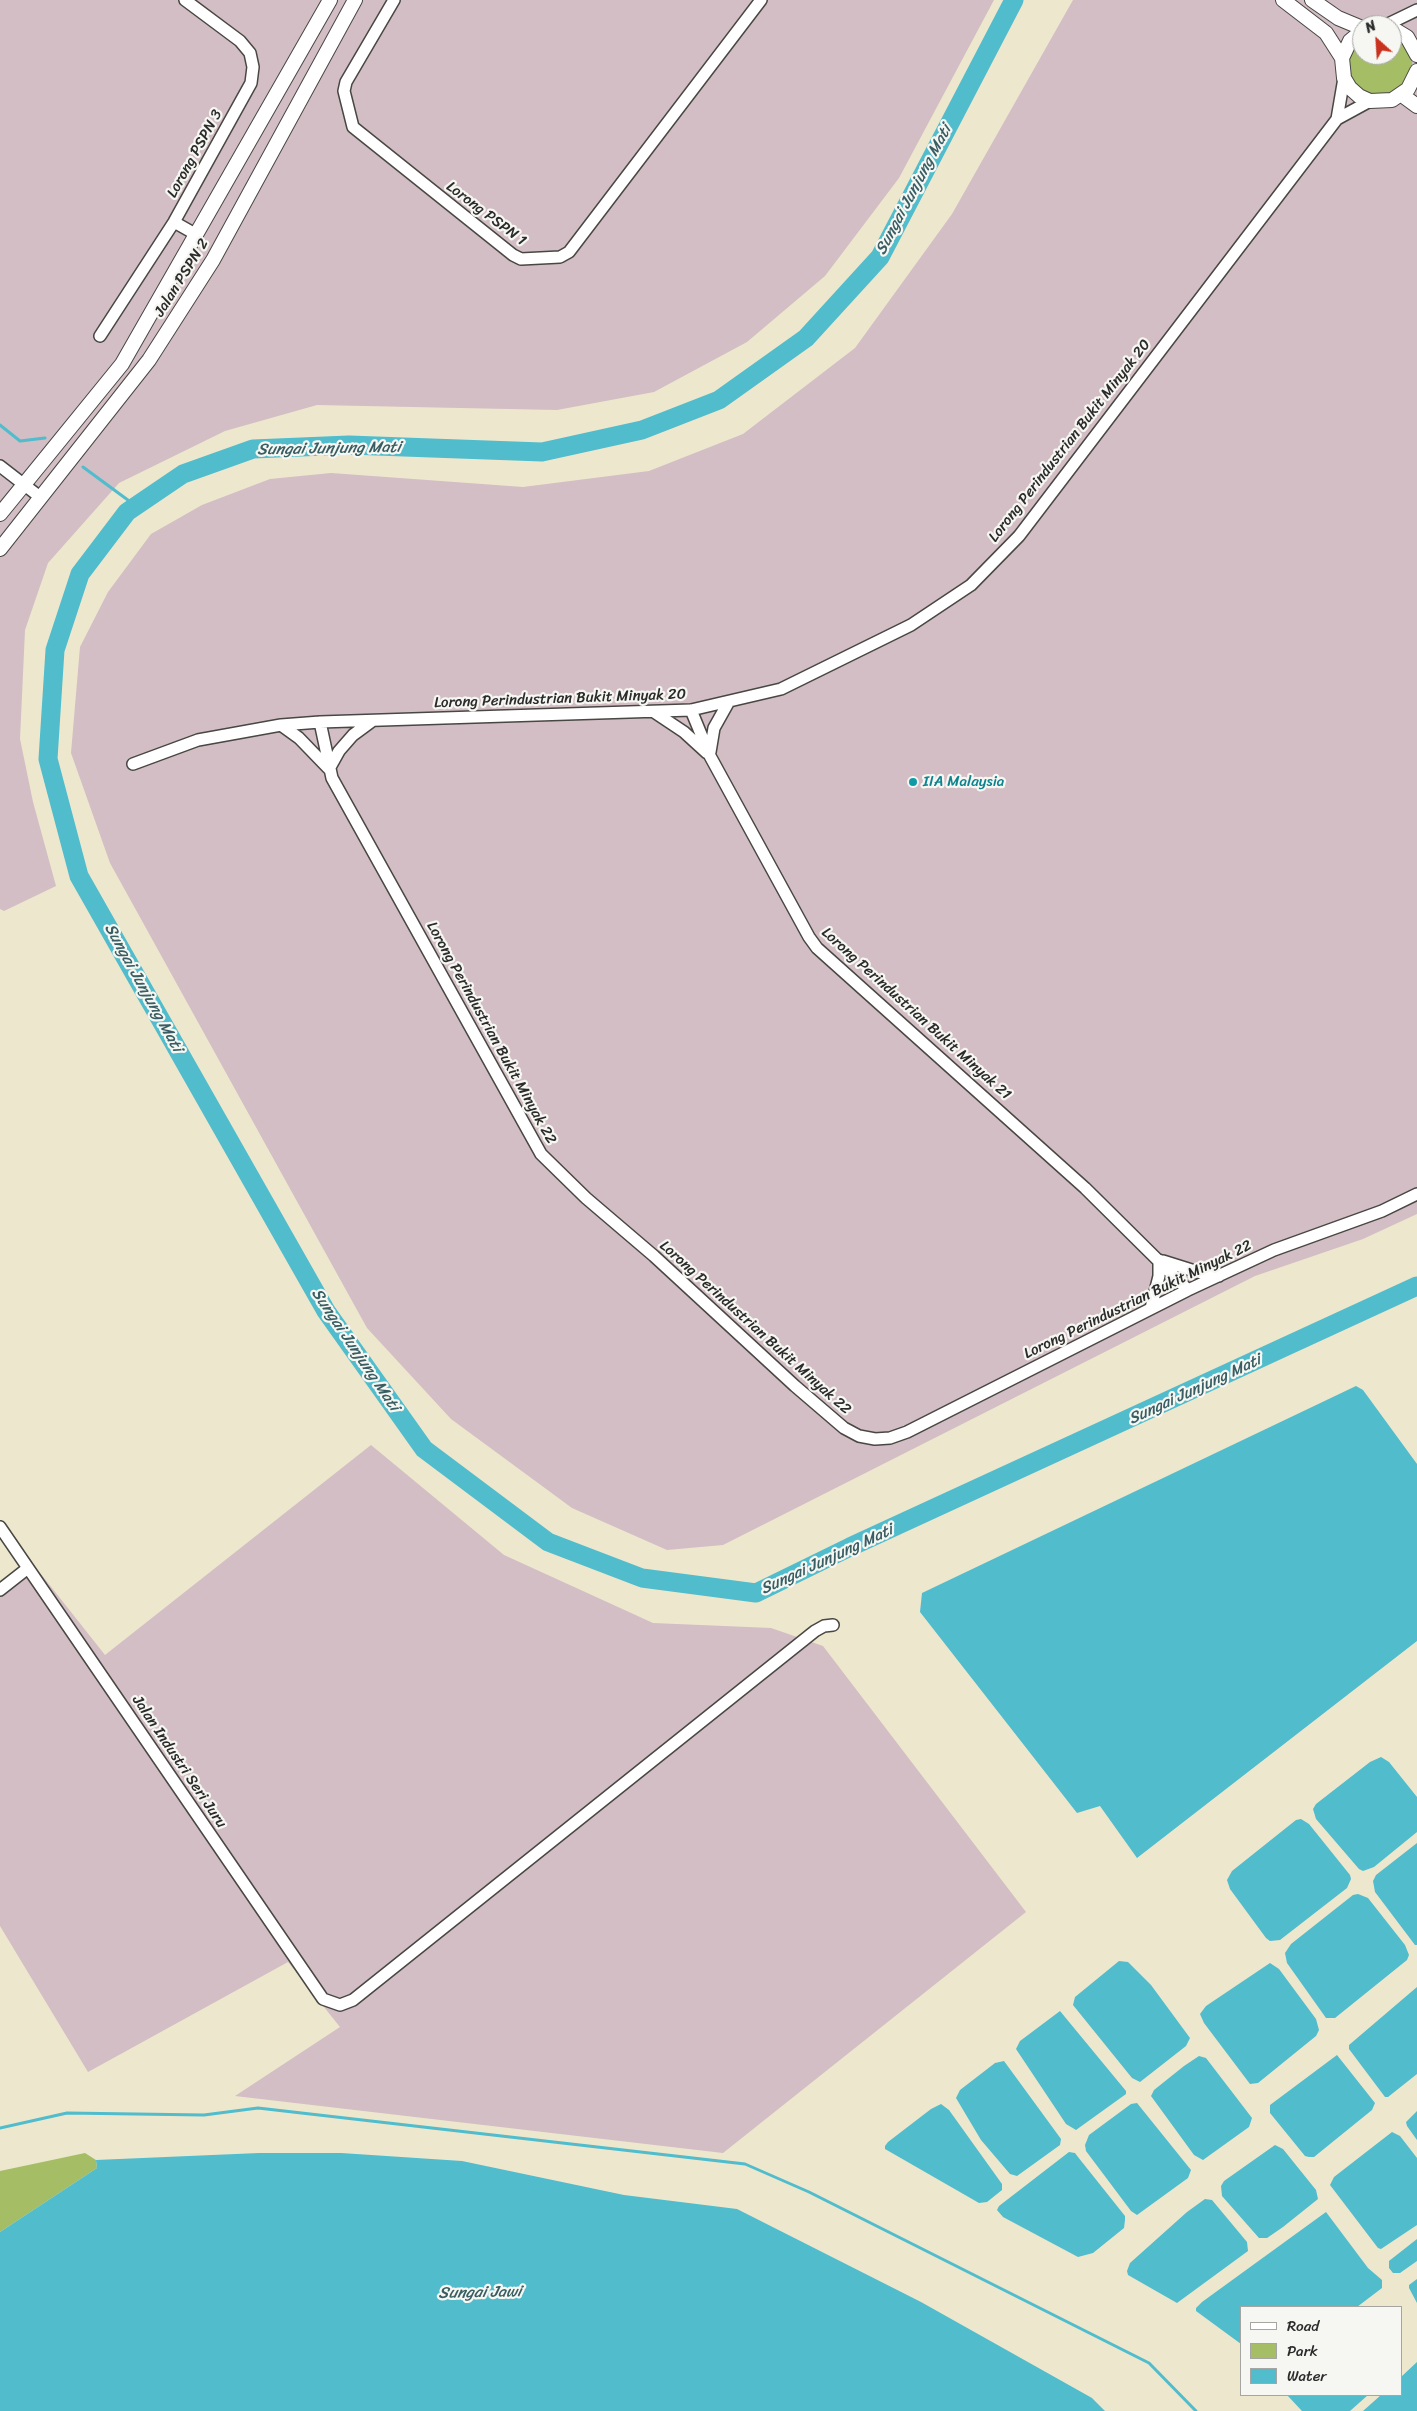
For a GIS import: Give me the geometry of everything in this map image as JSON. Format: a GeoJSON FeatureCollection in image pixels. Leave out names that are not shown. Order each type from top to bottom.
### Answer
{"type":"FeatureCollection","features":[{"type":"Feature","properties":{"kind":"street","name":"Lorong PSPN 3"},"geometry":{"type":"LineString","coordinates":[[100,336],[174,222],[251,83],[253,67],[250,54],[240,41],[185,0]]}},
{"type":"Feature","properties":{"kind":"street","name":"Jalan PSPN 2"},"geometry":{"type":"LineString","coordinates":[[0,514],[22,484],[122,364],[330,0]]}},
{"type":"Feature","properties":{"kind":"street","name":"Jalan PSPN 2"},"geometry":{"type":"LineString","coordinates":[[0,549],[149,360],[213,260],[355,0]]}},
{"type":"Feature","properties":{"kind":"street","name":"Lorong PSPN 1"},"geometry":{"type":"LineString","coordinates":[[394,0],[346,82],[344,91],[353,127],[513,255],[521,259],[560,257],[569,252],[761,0]]}},
{"type":"Feature","properties":{"kind":"street"},"geometry":{"type":"LineString","coordinates":[[1283,0],[1326,33],[1342,58],[1344,78],[1337,119]]}},
{"type":"Feature","properties":{"kind":"street"},"geometry":{"type":"LineString","coordinates":[[1312,0],[1338,18],[1352,24]]}},
{"type":"Feature","properties":{"kind":"street"},"geometry":{"type":"LineString","coordinates":[[1402,17],[1417,10]]}},
{"type":"Feature","properties":{"kind":"street"},"geometry":{"type":"LineString","coordinates":[[1402,34],[1416,46]]}},
{"type":"Feature","properties":{"kind":"street"},"geometry":{"type":"LineString","coordinates":[[1342,58],[1352,38]]}},
{"type":"Feature","properties":{"kind":"street"},"geometry":{"type":"LineString","coordinates":[[1344,78],[1359,96],[1370,100],[1392,100],[1402,95],[1413,83],[1417,74]]}},
{"type":"Feature","properties":{"kind":"street"},"geometry":{"type":"LineString","coordinates":[[1402,95],[1417,106]]}},
{"type":"Feature","properties":{"kind":"street"},"geometry":{"type":"LineString","coordinates":[[1337,119],[1370,100]]}},
{"type":"Feature","properties":{"kind":"street","name":"Lorong Perindustrian Bukit Minyak 20"},"geometry":{"type":"LineString","coordinates":[[133,764],[198,740],[281,725],[320,722],[691,710],[781,690],[911,625],[971,585],[1019,536],[1337,119]]}},
{"type":"Feature","properties":{"kind":"street"},"geometry":{"type":"LineString","coordinates":[[174,222],[197,235]]}},
{"type":"Feature","properties":{"kind":"street"},"geometry":{"type":"LineString","coordinates":[[0,466],[40,497]]}},
{"type":"Feature","properties":{"kind":"street"},"geometry":{"type":"LineString","coordinates":[[710,756],[714,728],[728,703]]}},
{"type":"Feature","properties":{"kind":"street","name":"Lorong Perindustrian Bukit Minyak 21"},"geometry":{"type":"LineString","coordinates":[[691,710],[710,756],[808,937],[817,948],[1085,1188],[1188,1290]]}},
{"type":"Feature","properties":{"kind":"street"},"geometry":{"type":"LineString","coordinates":[[654,712],[684,732],[710,756]]}},
{"type":"Feature","properties":{"kind":"street"},"geometry":{"type":"LineString","coordinates":[[281,725],[299,738],[329,769],[339,751],[352,735],[372,721]]}},
{"type":"Feature","properties":{"kind":"street","name":"Lorong Perindustrian Bukit Minyak 22"},"geometry":{"type":"LineString","coordinates":[[320,722],[329,769],[541,1154],[586,1198],[844,1428],[859,1436],[875,1439],[890,1438],[907,1432],[1188,1290],[1274,1250],[1382,1211],[1417,1194]]}},
{"type":"Feature","properties":{"kind":"street"},"geometry":{"type":"LineString","coordinates":[[1151,1308],[1159,1276],[1159,1260],[1198,1272],[1219,1276]]}},
{"type":"Feature","properties":{"kind":"street","name":"Jalan Industri Seri Juru"},"geometry":{"type":"LineString","coordinates":[[0,1527],[323,1999],[340,2005],[353,2000],[814,1631],[824,1626],[833,1625]]}},
{"type":"Feature","properties":{"kind":"street"},"geometry":{"type":"LineString","coordinates":[[0,1590],[28,1568]]}},
{"type":"Feature","properties":{"kind":"shaded area"},"geometry":{"type":"Polygon","coordinates":[[[0,0],[994,0],[899,178],[825,276],[747,342],[654,392],[557,410],[317,405],[225,431],[119,483],[48,563],[25,630],[20,739],[33,802],[56,886],[4,911],[0,909],[0,0]]]}},
{"type":"Feature","properties":{"kind":"shaded area"},"geometry":{"type":"Polygon","coordinates":[[[1073,0],[1417,0],[1417,1214],[1363,1239],[1255,1276],[723,1545],[667,1550],[572,1508],[451,1419],[367,1328],[110,863],[71,753],[80,647],[108,592],[151,534],[202,505],[270,479],[331,473],[523,487],[649,471],[743,434],[855,348],[952,214],[1073,0]]]}},
{"type":"Feature","properties":{"kind":"shaded area"},"geometry":{"type":"Polygon","coordinates":[[[371,1445],[504,1555],[653,1623],[771,1628],[823,1646],[1026,1912],[723,2153],[235,2096],[340,2027],[288,1962],[88,2072],[0,1926],[0,1587],[33,1564],[105,1655],[371,1445]]]}},
{"type":"Feature","properties":{"kind":"green space"},"geometry":{"type":"Polygon","coordinates":[[[1402,40],[1412,54],[1412,75],[1398,93],[1365,95],[1349,79],[1347,56],[1352,49],[1352,65],[1402,65],[1402,40]]]}},
{"type":"Feature","properties":{"kind":"green space"},"geometry":{"type":"Polygon","coordinates":[[[85,2153],[96,2160],[97,2168],[0,2232],[0,2171],[85,2153]]]}},
{"type":"Feature","properties":{"kind":"water"},"geometry":{"type":"Polygon","coordinates":[[[1356,1386],[1363,1390],[1417,1464],[1417,1641],[1137,1858],[1100,1806],[1077,1813],[920,1612],[922,1593],[1356,1386]]]}},
{"type":"Feature","properties":{"kind":"water"},"geometry":{"type":"Polygon","coordinates":[[[1381,1757],[1389,1762],[1417,1797],[1417,1832],[1374,1867],[1363,1871],[1359,1869],[1316,1819],[1313,1809],[1316,1804],[1370,1762],[1381,1757]]]}},
{"type":"Feature","properties":{"kind":"water"},"geometry":{"type":"Polygon","coordinates":[[[1301,1819],[1309,1824],[1350,1875],[1351,1879],[1347,1888],[1280,1940],[1270,1941],[1230,1889],[1227,1880],[1232,1871],[1296,1820],[1301,1819]]]}},
{"type":"Feature","properties":{"kind":"water"},"geometry":{"type":"Polygon","coordinates":[[[1417,1843],[1417,1945],[1415,1945],[1375,1892],[1373,1881],[1376,1875],[1417,1843]]]}},
{"type":"Feature","properties":{"kind":"water"},"geometry":{"type":"Polygon","coordinates":[[[1358,1894],[1368,1898],[1405,1945],[1409,1955],[1407,1960],[1335,2018],[1326,2018],[1287,1963],[1285,1953],[1291,1944],[1353,1895],[1358,1894]]]}},
{"type":"Feature","properties":{"kind":"water"},"geometry":{"type":"Polygon","coordinates":[[[1119,1961],[1128,1962],[1151,1985],[1190,2038],[1186,2046],[1140,2082],[1132,2078],[1073,2005],[1075,1997],[1119,1961]]]}},
{"type":"Feature","properties":{"kind":"water"},"geometry":{"type":"Polygon","coordinates":[[[1270,1963],[1279,1969],[1316,2019],[1319,2030],[1316,2036],[1258,2083],[1250,2084],[1204,2023],[1200,2014],[1206,2006],[1270,1963]]]}},
{"type":"Feature","properties":{"kind":"water"},"geometry":{"type":"Polygon","coordinates":[[[1417,1987],[1417,2074],[1388,2097],[1385,2097],[1349,2049],[1349,2045],[1417,1987]]]}},
{"type":"Feature","properties":{"kind":"water"},"geometry":{"type":"Polygon","coordinates":[[[1060,2011],[1126,2091],[1126,2094],[1076,2130],[1066,2124],[1016,2049],[1020,2041],[1060,2011]]]}},
{"type":"Feature","properties":{"kind":"water"},"geometry":{"type":"Polygon","coordinates":[[[1337,2055],[1375,2103],[1372,2110],[1314,2157],[1305,2156],[1270,2113],[1270,2105],[1337,2055]]]}},
{"type":"Feature","properties":{"kind":"water"},"geometry":{"type":"Polygon","coordinates":[[[1199,2056],[1206,2058],[1252,2118],[1249,2127],[1203,2160],[1194,2155],[1151,2096],[1154,2090],[1199,2056]]]}},
{"type":"Feature","properties":{"kind":"water"},"geometry":{"type":"Polygon","coordinates":[[[1004,2061],[1061,2139],[1060,2145],[1017,2176],[1010,2174],[981,2140],[956,2098],[960,2090],[995,2063],[1004,2061]]]}},
{"type":"Feature","properties":{"kind":"water"},"geometry":{"type":"Polygon","coordinates":[[[1137,2103],[1191,2170],[1188,2178],[1137,2215],[1131,2211],[1086,2151],[1085,2145],[1089,2135],[1131,2104],[1137,2103]]]}},
{"type":"Feature","properties":{"kind":"water"},"geometry":{"type":"Polygon","coordinates":[[[941,2104],[949,2110],[1002,2184],[1002,2190],[987,2202],[979,2203],[885,2149],[888,2142],[931,2109],[941,2104]]]}},
{"type":"Feature","properties":{"kind":"water"},"geometry":{"type":"Polygon","coordinates":[[[1417,2111],[1417,2140],[1406,2122],[1417,2111]]]}},
{"type":"Feature","properties":{"kind":"water"},"geometry":{"type":"Polygon","coordinates":[[[1392,2132],[1400,2136],[1417,2158],[1417,2225],[1381,2249],[1378,2248],[1330,2185],[1334,2177],[1392,2132]]]}},
{"type":"Feature","properties":{"kind":"water"},"geometry":{"type":"Polygon","coordinates":[[[1275,2145],[1283,2149],[1316,2190],[1318,2199],[1267,2238],[1259,2238],[1222,2196],[1221,2186],[1224,2181],[1275,2145]]]}},
{"type":"Feature","properties":{"kind":"water"},"geometry":{"type":"Polygon","coordinates":[[[1069,2152],[1075,2153],[1125,2216],[1124,2228],[1093,2253],[1078,2257],[1003,2217],[997,2210],[999,2206],[1069,2152]]]}},
{"type":"Feature","properties":{"kind":"water","name":"Sungai Jawi"},"geometry":{"type":"Polygon","coordinates":[[[259,2153],[341,2153],[462,2161],[624,2195],[737,2209],[921,2302],[1092,2398],[1105,2411],[0,2411],[0,2232],[97,2168],[96,2160],[259,2153]]]}},
{"type":"Feature","properties":{"kind":"water"},"geometry":{"type":"Polygon","coordinates":[[[1205,2199],[1212,2200],[1247,2242],[1248,2251],[1177,2303],[1128,2275],[1127,2271],[1130,2263],[1187,2212],[1205,2199]]]}},
{"type":"Feature","properties":{"kind":"water"},"geometry":{"type":"Polygon","coordinates":[[[1326,2212],[1368,2268],[1382,2280],[1382,2288],[1358,2306],[1240,2306],[1240,2343],[1196,2311],[1196,2308],[1326,2212]]]}},
{"type":"Feature","properties":{"kind":"water"},"geometry":{"type":"Polygon","coordinates":[[[1417,2239],[1417,2261],[1400,2273],[1393,2273],[1389,2268],[1389,2261],[1417,2239]]]}},
{"type":"Feature","properties":{"kind":"water"},"geometry":{"type":"Polygon","coordinates":[[[1417,2279],[1417,2303],[1409,2285],[1417,2279]]]}},
{"type":"Feature","properties":{"kind":"water"},"geometry":{"type":"Polygon","coordinates":[[[1417,2362],[1417,2411],[1363,2411],[1380,2396],[1402,2396],[1402,2376],[1417,2362]]]}},
{"type":"Feature","properties":{"kind":"water"},"geometry":{"type":"Polygon","coordinates":[[[1288,2396],[1367,2396],[1350,2411],[1302,2411],[1288,2396]]]}},
{"type":"Feature","properties":{"kind":"waterway","name":"Sungai Junjung Mati"},"geometry":{"type":"LineString","coordinates":[[1014,0],[880,257],[806,338],[719,400],[642,430],[542,452],[349,445],[253,449],[183,474],[127,512],[80,574],[55,650],[48,759],[79,876],[326,1311],[424,1449],[548,1542],[642,1578],[756,1593],[850,1547],[1417,1286]]}},
{"type":"Feature","properties":{"kind":"waterway"},"geometry":{"type":"LineString","coordinates":[[0,425],[20,441],[45,438]]}},
{"type":"Feature","properties":{"kind":"waterway"},"geometry":{"type":"LineString","coordinates":[[83,467],[136,506]]}},
{"type":"Feature","properties":{"kind":"waterway"},"geometry":{"type":"LineString","coordinates":[[0,2128],[67,2113],[204,2115],[258,2108],[745,2164],[809,2192],[1149,2363],[1196,2411]]}},
{"type":"Feature","properties":{"kind":"place","name":"IIA Malaysia"},"geometry":{"type":"Point","coordinates":[913,782]}}]}
